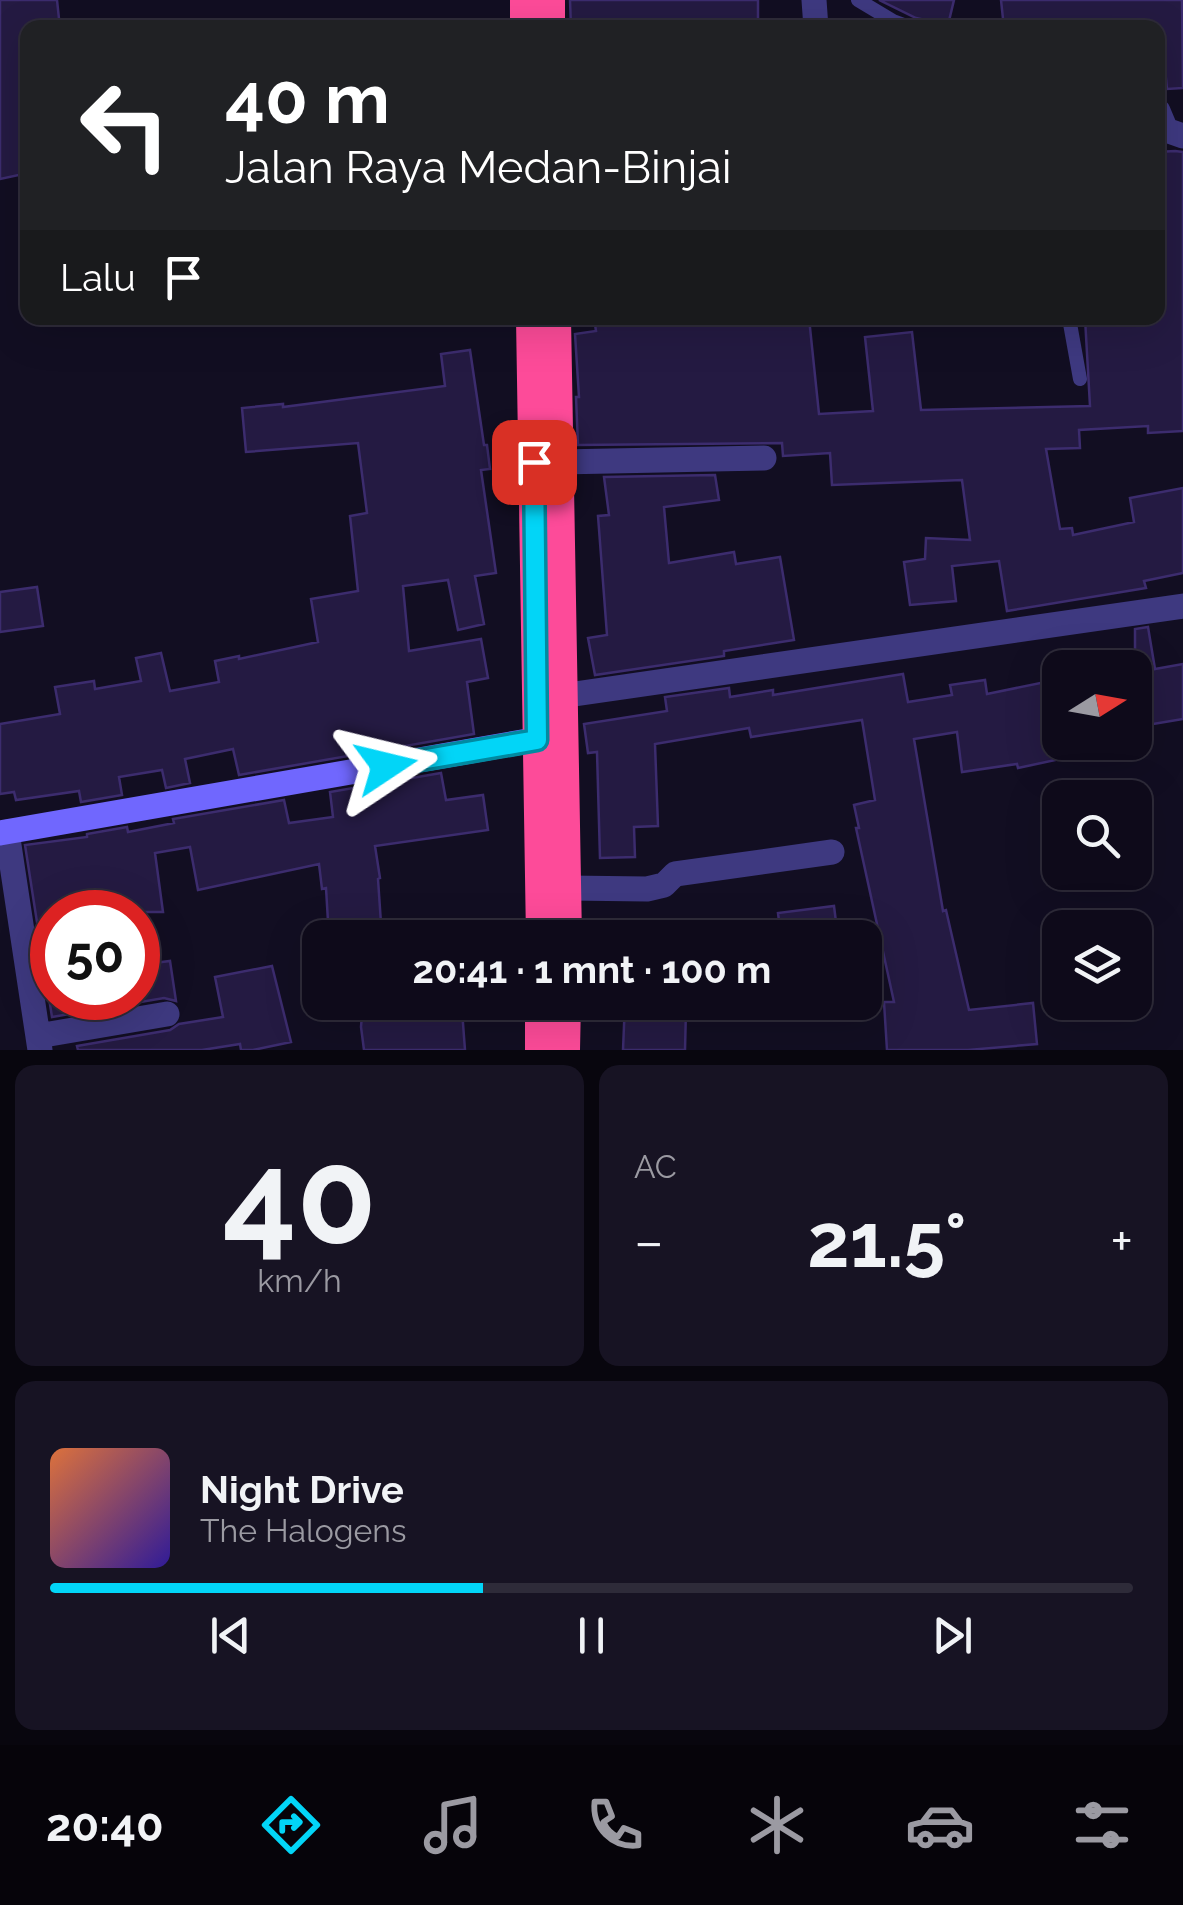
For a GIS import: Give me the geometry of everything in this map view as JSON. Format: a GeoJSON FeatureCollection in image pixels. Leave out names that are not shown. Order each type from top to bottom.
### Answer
{"type":"FeatureCollection","features":[{"type":"Feature","properties":{"kind":"highway"},"geometry":{"type":"LineString","coordinates":[[531,325],[549,698]]}},
{"type":"Feature","properties":{"kind":"highway"},"geometry":{"type":"LineString","coordinates":[[541,920],[558,462],[556,325]]}},
{"type":"Feature","properties":{"kind":"highway"},"geometry":{"type":"LineString","coordinates":[[549,738],[568,888],[567,920]]}},
{"type":"Feature","properties":{"kind":"highway"},"geometry":{"type":"LineString","coordinates":[[540,1020],[540,1050]]}},
{"type":"Feature","properties":{"kind":"highway"},"geometry":{"type":"LineString","coordinates":[[565,1050],[566,1020]]}},
{"type":"Feature","properties":{"kind":"main road"},"geometry":{"type":"LineString","coordinates":[[4,832],[549,738]]}},
{"type":"Feature","properties":{"kind":"street"},"geometry":{"type":"LineString","coordinates":[[558,462],[764,458]]}},
{"type":"Feature","properties":{"kind":"street"},"geometry":{"type":"LineString","coordinates":[[549,698],[1183,606]]}},
{"type":"Feature","properties":{"kind":"street"},"geometry":{"type":"LineString","coordinates":[[4,832],[39,1043],[167,1014]]}},
{"type":"Feature","properties":{"kind":"street"},"geometry":{"type":"LineString","coordinates":[[568,888],[647,889],[664,885],[675,874],[832,852]]}},
{"type":"Feature","properties":{"kind":"lane"},"geometry":{"type":"LineString","coordinates":[[858,0],[891,20]]}},
{"type":"Feature","properties":{"kind":"lane"},"geometry":{"type":"LineString","coordinates":[[1070,325],[1080,378]]}},
{"type":"Feature","properties":{"kind":"building"},"geometry":{"type":"Polygon","coordinates":[[[0,0],[57,0],[59,20],[20,20],[20,175],[0,179],[0,0]]]}},
{"type":"Feature","properties":{"kind":"building"},"geometry":{"type":"Polygon","coordinates":[[[570,0],[758,0],[758,20],[571,20],[570,0]]]}},
{"type":"Feature","properties":{"kind":"building"},"geometry":{"type":"Polygon","coordinates":[[[879,0],[954,0],[949,20],[916,18],[879,0]]]}},
{"type":"Feature","properties":{"kind":"building"},"geometry":{"type":"Polygon","coordinates":[[[1001,0],[1182,0],[1183,88],[1167,89],[1165,20],[1003,20],[1001,0]]]}},
{"type":"Feature","properties":{"kind":"building"},"geometry":{"type":"Polygon","coordinates":[[[1165,152],[1183,152],[1183,431],[1148,433],[1148,426],[1079,430],[1080,448],[1046,449],[1060,529],[1072,528],[1073,535],[1134,522],[1130,498],[1183,488],[1183,573],[1144,581],[1146,588],[1007,611],[999,561],[952,566],[956,601],[910,605],[904,562],[925,559],[926,538],[970,540],[962,480],[832,485],[830,453],[783,456],[782,443],[578,445],[575,334],[596,331],[595,325],[810,325],[819,414],[873,411],[865,337],[912,332],[921,410],[1090,406],[1085,325],[1165,325],[1165,152]]]}},
{"type":"Feature","properties":{"kind":"building"},"geometry":{"type":"Polygon","coordinates":[[[470,350],[490,469],[481,470],[496,573],[475,576],[484,624],[458,630],[448,580],[403,586],[409,651],[481,639],[488,678],[467,682],[474,734],[239,775],[233,749],[185,759],[190,783],[166,788],[162,770],[119,777],[122,795],[81,802],[79,791],[16,800],[14,792],[0,794],[0,724],[60,714],[55,687],[94,681],[95,689],[141,681],[136,658],[161,653],[170,691],[219,682],[215,661],[318,642],[311,599],[358,591],[350,516],[367,513],[358,443],[246,452],[242,408],[283,407],[445,386],[441,354],[470,350]]]}},
{"type":"Feature","properties":{"kind":"building"},"geometry":{"type":"Polygon","coordinates":[[[715,475],[719,500],[664,507],[669,563],[734,552],[736,564],[780,557],[794,640],[724,651],[724,656],[595,675],[588,638],[607,635],[598,516],[609,515],[604,477],[715,475]]]}},
{"type":"Feature","properties":{"kind":"building"},"geometry":{"type":"Polygon","coordinates":[[[37,587],[43,626],[0,632],[0,592],[37,587]]]}},
{"type":"Feature","properties":{"kind":"building"},"geometry":{"type":"Polygon","coordinates":[[[1148,627],[1152,650],[1135,650],[1135,629],[1148,627]]]}},
{"type":"Feature","properties":{"kind":"building"},"geometry":{"type":"Polygon","coordinates":[[[1152,651],[1155,669],[1183,664],[1183,719],[1152,724],[1152,651]]]}},
{"type":"Feature","properties":{"kind":"building"},"geometry":{"type":"Polygon","coordinates":[[[903,674],[908,702],[952,695],[950,685],[985,680],[987,694],[1042,683],[1042,760],[1055,760],[1018,768],[1017,764],[962,772],[957,732],[914,739],[943,911],[946,910],[969,1010],[1033,1003],[1037,1044],[968,1050],[887,1050],[884,1002],[894,1002],[882,947],[882,920],[876,920],[854,805],[875,800],[862,720],[751,737],[749,728],[655,744],[658,826],[634,827],[635,857],[600,858],[597,752],[588,753],[584,724],[667,711],[665,697],[729,688],[730,697],[773,690],[773,695],[903,674]]]}},
{"type":"Feature","properties":{"kind":"building"},"geometry":{"type":"Polygon","coordinates":[[[441,773],[446,800],[483,795],[488,830],[375,846],[381,920],[328,920],[326,888],[322,889],[319,864],[198,890],[190,847],[155,853],[163,912],[160,890],[32,890],[25,845],[127,827],[128,832],[174,823],[173,819],[284,800],[289,823],[333,817],[330,792],[441,773]]]}},
{"type":"Feature","properties":{"kind":"building"},"geometry":{"type":"Polygon","coordinates":[[[834,906],[836,920],[779,920],[778,913],[834,906]]]}},
{"type":"Feature","properties":{"kind":"building"},"geometry":{"type":"Polygon","coordinates":[[[170,961],[176,1001],[160,999],[160,962],[170,961]]]}},
{"type":"Feature","properties":{"kind":"building"},"geometry":{"type":"Polygon","coordinates":[[[272,966],[291,1042],[253,1050],[241,1050],[240,1044],[202,1050],[78,1050],[77,1046],[223,1017],[215,977],[272,966]]]}},
{"type":"Feature","properties":{"kind":"building"},"geometry":{"type":"Polygon","coordinates":[[[362,1020],[463,1020],[465,1050],[364,1050],[362,1020]]]}},
{"type":"Feature","properties":{"kind":"building"},"geometry":{"type":"Polygon","coordinates":[[[624,1020],[686,1020],[685,1050],[623,1050],[624,1020]]]}},
{"type":"Feature","properties":{"kind":"route"},"geometry":{"type":"LineString","coordinates":[[386,766],[537,740],[534,462]]}}]}
